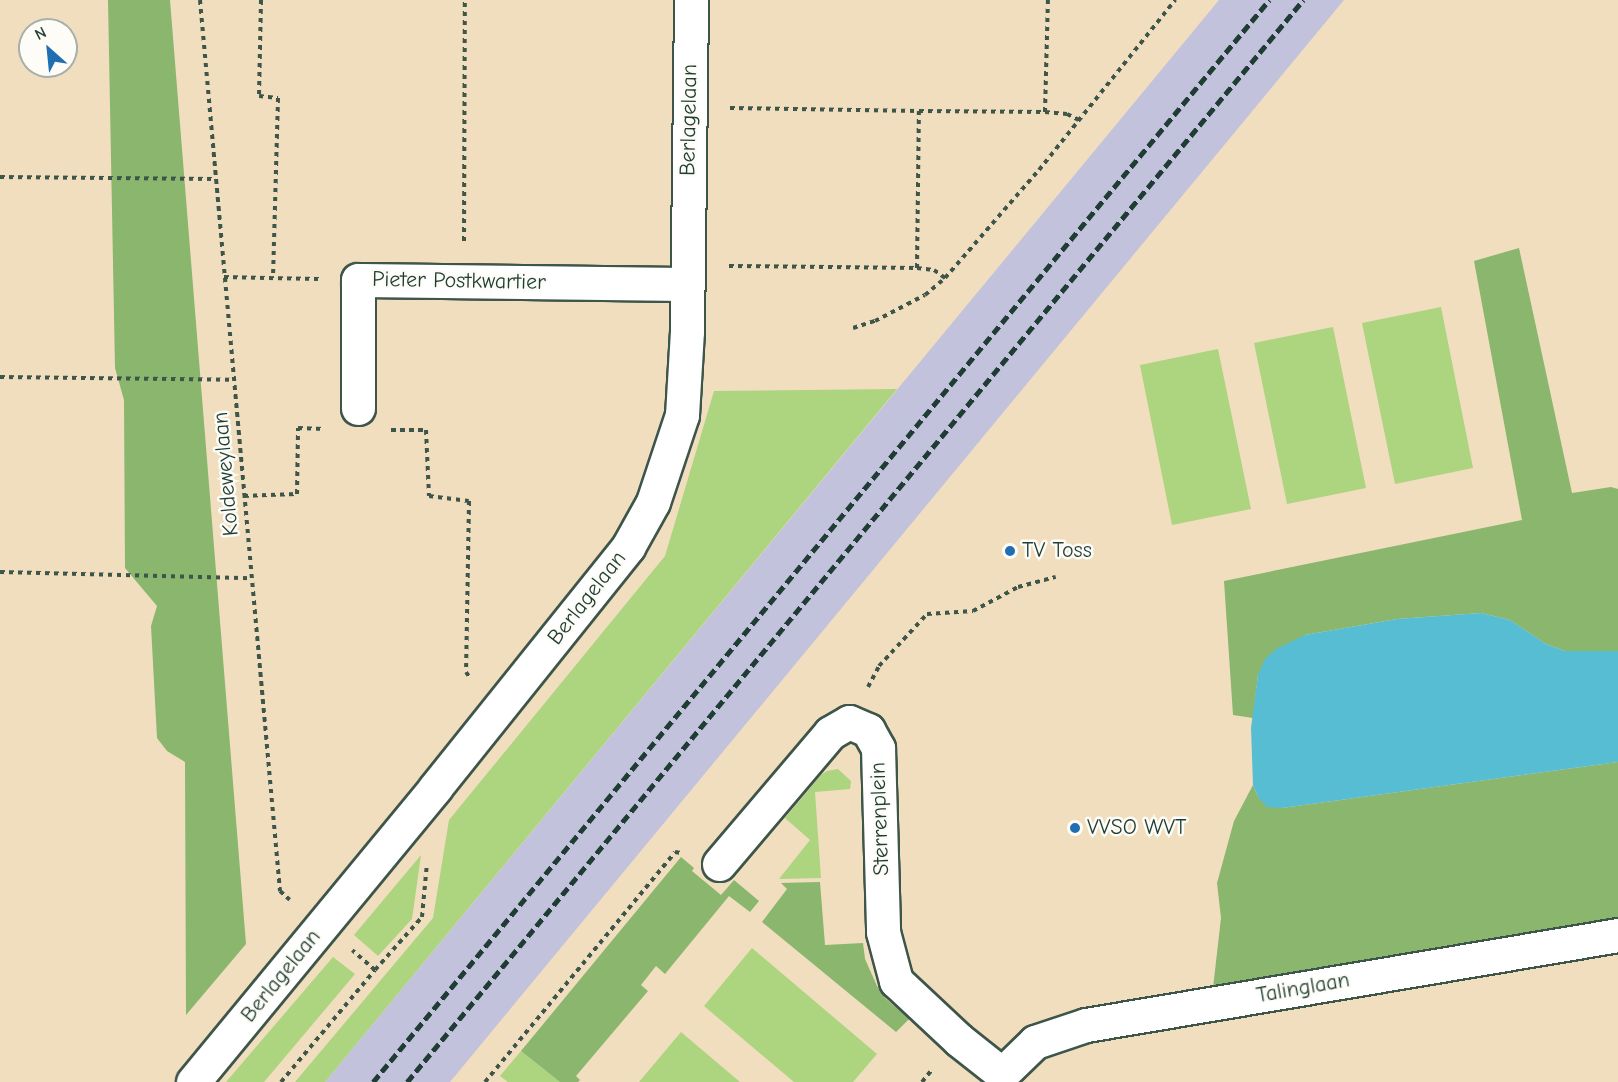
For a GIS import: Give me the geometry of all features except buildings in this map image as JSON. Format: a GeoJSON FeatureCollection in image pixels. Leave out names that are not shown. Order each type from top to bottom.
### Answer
{"type":"FeatureCollection","features":[{"type":"Feature","properties":{"kind":"street","name":"Berlagelaan"},"geometry":{"type":"LineString","coordinates":[[194,1082],[492,718],[628,547],[653,502],[682,415],[687,275],[691,0]]}},
{"type":"Feature","properties":{"kind":"street","name":"Pieter Postkwartier"},"geometry":{"type":"LineString","coordinates":[[368,419],[358,280],[464,281],[687,275]]}},
{"type":"Feature","properties":{"kind":"street"},"geometry":{"type":"LineString","coordinates":[[719,864],[830,733],[849,722]]}},
{"type":"Feature","properties":{"kind":"street","name":"Sterrenplein"},"geometry":{"type":"LineString","coordinates":[[849,722],[868,730],[878,748],[883,932],[896,981],[1001,1078]]}},
{"type":"Feature","properties":{"kind":"street","name":"Talinglaan"},"geometry":{"type":"LineString","coordinates":[[1001,1078],[1035,1042],[1086,1025],[1618,935]]}},
{"type":"Feature","properties":{"kind":"path","name":"Koldeweylaan"},"geometry":{"type":"LineString","coordinates":[[200,0],[280,891],[375,970]]}},
{"type":"Feature","properties":{"kind":"path"},"geometry":{"type":"LineString","coordinates":[[261,0],[259,96],[278,98],[273,278]]}},
{"type":"Feature","properties":{"kind":"path"},"geometry":{"type":"LineString","coordinates":[[464,281],[465,0]]}},
{"type":"Feature","properties":{"kind":"path"},"geometry":{"type":"LineString","coordinates":[[1046,112],[1048,0]]}},
{"type":"Feature","properties":{"kind":"path"},"geometry":{"type":"LineString","coordinates":[[853,328],[875,321],[925,295],[945,278],[1039,171],[1175,0]]}},
{"type":"Feature","properties":{"kind":"path"},"geometry":{"type":"LineString","coordinates":[[689,108],[1046,112],[1067,114],[1079,120]]}},
{"type":"Feature","properties":{"kind":"path"},"geometry":{"type":"LineString","coordinates":[[917,268],[919,111]]}},
{"type":"Feature","properties":{"kind":"path"},"geometry":{"type":"LineString","coordinates":[[0,177],[216,179]]}},
{"type":"Feature","properties":{"kind":"path"},"geometry":{"type":"LineString","coordinates":[[687,275],[917,268],[934,270],[945,278]]}},
{"type":"Feature","properties":{"kind":"path"},"geometry":{"type":"LineString","coordinates":[[224,277],[358,280]]}},
{"type":"Feature","properties":{"kind":"path"},"geometry":{"type":"LineString","coordinates":[[0,377],[234,380]]}},
{"type":"Feature","properties":{"kind":"path"},"geometry":{"type":"LineString","coordinates":[[368,419],[426,430],[429,496],[469,501],[466,672],[492,718]]}},
{"type":"Feature","properties":{"kind":"path"},"geometry":{"type":"LineString","coordinates":[[244,496],[297,494],[298,428],[332,429]]}},
{"type":"Feature","properties":{"kind":"path"},"geometry":{"type":"LineString","coordinates":[[0,572],[252,578]]}},
{"type":"Feature","properties":{"kind":"path"},"geometry":{"type":"LineString","coordinates":[[849,722],[879,666],[927,614],[973,611],[1018,587],[1056,577]]}},
{"type":"Feature","properties":{"kind":"path"},"geometry":{"type":"LineString","coordinates":[[485,1082],[675,852],[719,864]]}},
{"type":"Feature","properties":{"kind":"path"},"geometry":{"type":"LineString","coordinates":[[281,1082],[422,917],[428,858]]}},
{"type":"Feature","properties":{"kind":"shaded area"},"geometry":{"type":"Polygon","coordinates":[[[1219,0],[1344,0],[450,1082],[325,1082],[1219,0]]]}},
{"type":"Feature","properties":{"kind":"green space"},"geometry":{"type":"Polygon","coordinates":[[[108,0],[170,0],[246,944],[186,1015],[185,762],[167,751],[157,738],[151,626],[157,606],[125,568],[124,400],[115,368],[108,0]]]}},
{"type":"Feature","properties":{"kind":"green space"},"geometry":{"type":"Polygon","coordinates":[[[1519,248],[1572,493],[1611,487],[1618,489],[1618,651],[1565,651],[1546,644],[1510,620],[1481,613],[1397,619],[1305,635],[1258,675],[1253,718],[1233,715],[1224,581],[1522,520],[1474,261],[1519,248]]]}},
{"type":"Feature","properties":{"kind":"green space"},"geometry":{"type":"Polygon","coordinates":[[[1441,307],[1473,468],[1395,484],[1362,323],[1441,307]]]}},
{"type":"Feature","properties":{"kind":"green space"},"geometry":{"type":"Polygon","coordinates":[[[1333,327],[1366,488],[1287,504],[1254,343],[1333,327]]]}},
{"type":"Feature","properties":{"kind":"green space"},"geometry":{"type":"Polygon","coordinates":[[[1218,349],[1251,509],[1172,525],[1140,365],[1218,349]]]}},
{"type":"Feature","properties":{"kind":"green space"},"geometry":{"type":"Polygon","coordinates":[[[897,389],[325,1082],[295,1082],[433,918],[449,820],[665,556],[714,391],[897,389]]]}},
{"type":"Feature","properties":{"kind":"green space"},"geometry":{"type":"Polygon","coordinates":[[[1618,762],[1618,924],[1213,988],[1221,918],[1217,883],[1234,821],[1253,785],[1258,797],[1282,808],[1618,762]]]}},
{"type":"Feature","properties":{"kind":"green space"},"geometry":{"type":"Polygon","coordinates":[[[838,769],[851,781],[850,789],[815,792],[821,878],[779,879],[810,840],[785,818],[821,775],[838,769]]]}},
{"type":"Feature","properties":{"kind":"green space"},"geometry":{"type":"Polygon","coordinates":[[[421,855],[412,919],[378,956],[354,935],[421,855]]]}},
{"type":"Feature","properties":{"kind":"green space"},"geometry":{"type":"Polygon","coordinates":[[[681,857],[694,868],[692,871],[721,895],[734,880],[759,901],[750,912],[729,896],[665,974],[656,966],[641,985],[648,991],[576,1076],[580,1080],[560,1082],[521,1051],[681,857]]]}},
{"type":"Feature","properties":{"kind":"green space"},"geometry":{"type":"Polygon","coordinates":[[[820,882],[825,945],[863,943],[865,959],[877,986],[885,998],[909,1019],[896,1032],[762,922],[787,889],[781,883],[820,882]]]}},
{"type":"Feature","properties":{"kind":"green space"},"geometry":{"type":"Polygon","coordinates":[[[752,948],[877,1054],[853,1082],[794,1082],[704,1006],[752,948]]]}},
{"type":"Feature","properties":{"kind":"green space"},"geometry":{"type":"Polygon","coordinates":[[[333,957],[355,974],[264,1082],[226,1082],[333,957]]]}},
{"type":"Feature","properties":{"kind":"green space"},"geometry":{"type":"Polygon","coordinates":[[[681,1032],[740,1082],[639,1082],[681,1032]]]}},
{"type":"Feature","properties":{"kind":"green space"},"geometry":{"type":"Polygon","coordinates":[[[521,1051],[560,1082],[508,1082],[500,1076],[521,1051]]]}},
{"type":"Feature","properties":{"kind":"water"},"geometry":{"type":"Polygon","coordinates":[[[1481,613],[1510,620],[1546,644],[1565,651],[1618,651],[1618,762],[1282,808],[1267,807],[1258,797],[1253,785],[1251,728],[1258,675],[1265,659],[1276,649],[1305,635],[1397,619],[1481,613]]]}},
{"type":"Feature","properties":{"kind":"railway"},"geometry":{"type":"LineString","coordinates":[[373,1082],[1269,0]]}},
{"type":"Feature","properties":{"kind":"railway"},"geometry":{"type":"LineString","coordinates":[[407,1082],[1303,0]]}},
{"type":"Feature","properties":{"kind":"place","name":"TV Toss"},"geometry":{"type":"Point","coordinates":[1010,551]}},
{"type":"Feature","properties":{"kind":"place","name":"VVSO WVT"},"geometry":{"type":"Point","coordinates":[1075,828]}}]}
